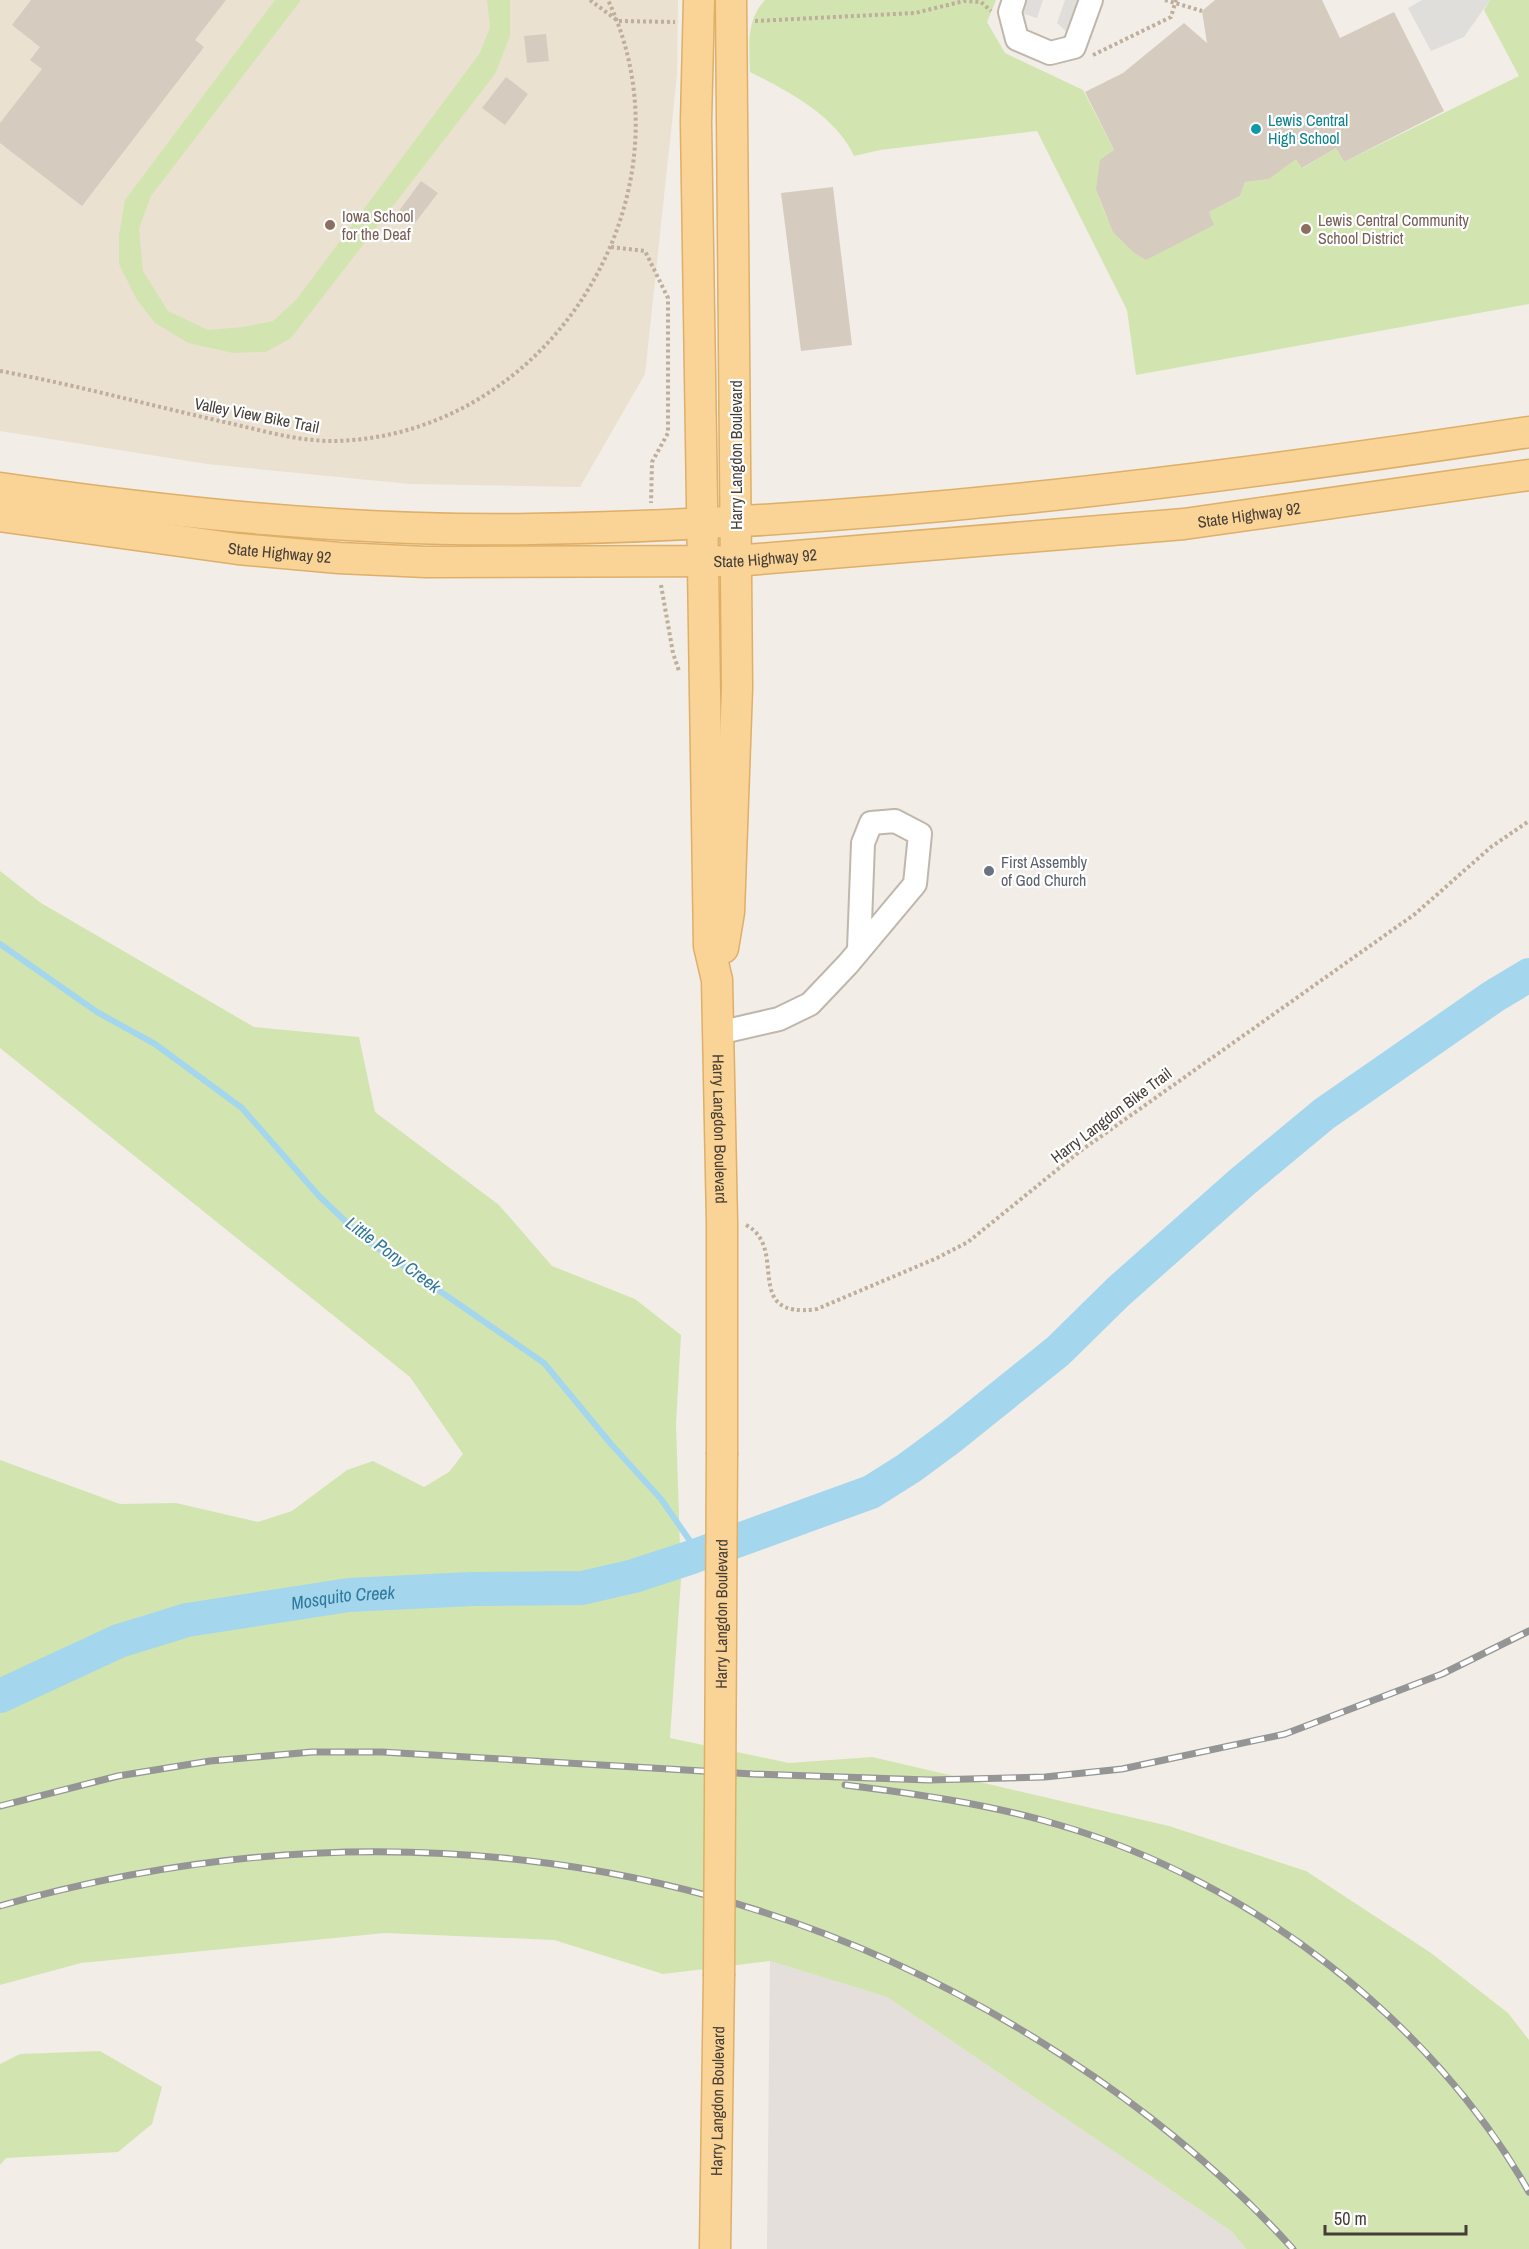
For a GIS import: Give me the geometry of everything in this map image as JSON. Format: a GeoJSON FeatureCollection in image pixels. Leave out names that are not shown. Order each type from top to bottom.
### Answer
{"type":"FeatureCollection","features":[{"type":"Feature","properties":{"kind":"main road","name":"Harry Langdon Boulevard"},"geometry":{"type":"LineString","coordinates":[[698,11],[696,122],[709,946],[717,980]]}},
{"type":"Feature","properties":{"kind":"main road","name":"Harry Langdon Boulevard"},"geometry":{"type":"LineString","coordinates":[[715,2249],[722,1452],[722,1222],[717,980],[729,912],[735,801],[737,688],[732,11]]}},
{"type":"Feature","properties":{"kind":"main road","name":"State Highway 92"},"geometry":{"type":"LineString","coordinates":[[0,488],[113,504],[314,522],[529,529],[736,522],[870,514],[1046,496],[1305,466],[1529,432]]}},
{"type":"Feature","properties":{"kind":"main road","name":"State Highway 92"},"geometry":{"type":"LineString","coordinates":[[0,516],[168,540],[339,558],[426,562],[703,562],[1184,524],[1529,475]]}},
{"type":"Feature","properties":{"kind":"lane"},"geometry":{"type":"LineString","coordinates":[[1014,0],[1011,12],[1017,39],[1050,53],[1074,47],[1091,0]]}},
{"type":"Feature","properties":{"kind":"lane"},"geometry":{"type":"LineString","coordinates":[[718,1033],[779,1019],[810,1004],[859,949],[915,884],[920,834],[895,821],[871,823],[863,843],[859,949]]}},
{"type":"Feature","properties":{"kind":"path"},"geometry":{"type":"LineString","coordinates":[[590,0],[618,21],[698,11]]}},
{"type":"Feature","properties":{"kind":"path","name":"Valley View Bike Trail"},"geometry":{"type":"LineString","coordinates":[[0,371],[60,382],[199,416],[312,440],[336,441],[383,436],[414,429],[457,411],[489,392],[542,350],[593,286],[611,247],[626,199],[634,124],[630,71],[618,21],[608,0]]}},
{"type":"Feature","properties":{"kind":"path"},"geometry":{"type":"LineString","coordinates":[[732,11],[915,13],[972,0],[981,2],[996,19]]}},
{"type":"Feature","properties":{"kind":"path"},"geometry":{"type":"LineString","coordinates":[[1165,0],[1202,11]]}},
{"type":"Feature","properties":{"kind":"path"},"geometry":{"type":"LineString","coordinates":[[1088,57],[1171,16],[1175,2]]}},
{"type":"Feature","properties":{"kind":"path"},"geometry":{"type":"LineString","coordinates":[[611,247],[645,251],[668,298],[668,433],[652,462],[651,524]]}},
{"type":"Feature","properties":{"kind":"path","name":"Harry Langdon Bike Trail"},"geometry":{"type":"LineString","coordinates":[[722,1222],[742,1223],[754,1230],[763,1242],[768,1255],[767,1277],[771,1292],[778,1303],[789,1310],[800,1312],[817,1309],[937,1258],[968,1242],[1079,1152],[1394,931],[1491,847],[1529,821]]}},
{"type":"Feature","properties":{"kind":"shaded area","name":"Iowa School for the Deaf"},"geometry":{"type":"Polygon","coordinates":[[[0,0],[678,0],[677,75],[645,374],[580,487],[410,484],[207,464],[0,431],[0,0]]]}},
{"type":"Feature","properties":{"kind":"shaded area"},"geometry":{"type":"Polygon","coordinates":[[[1026,0],[1043,0],[1037,18],[1021,13],[1026,0]]]}},
{"type":"Feature","properties":{"kind":"shaded area"},"geometry":{"type":"Polygon","coordinates":[[[1065,0],[1082,0],[1069,34],[1057,23],[1065,0]]]}},
{"type":"Feature","properties":{"kind":"shaded area"},"geometry":{"type":"Polygon","coordinates":[[[1422,0],[1490,0],[1464,37],[1431,51],[1408,8],[1422,0]]]}},
{"type":"Feature","properties":{"kind":"shaded area"},"geometry":{"type":"Polygon","coordinates":[[[770,1961],[887,1997],[1231,2231],[1246,2249],[767,2249],[770,1961]]]}},
{"type":"Feature","properties":{"kind":"green space"},"geometry":{"type":"Polygon","coordinates":[[[275,0],[301,0],[151,196],[139,229],[143,271],[168,311],[208,330],[243,327],[273,321],[296,300],[480,53],[490,27],[487,0],[510,0],[510,36],[495,74],[291,338],[266,352],[233,353],[188,343],[155,323],[137,300],[119,264],[119,235],[125,200],[275,0]]]}},
{"type":"Feature","properties":{"kind":"green space"},"geometry":{"type":"Polygon","coordinates":[[[765,0],[996,0],[987,22],[1005,53],[1083,90],[1114,150],[1096,190],[1114,230],[1127,245],[1146,259],[1209,212],[1240,196],[1245,182],[1269,179],[1296,157],[1303,168],[1336,148],[1344,162],[1519,76],[1484,10],[1490,0],[1529,0],[1529,304],[1136,375],[1127,310],[1037,131],[880,150],[854,156],[836,129],[810,106],[750,72],[750,34],[754,16],[765,0]]]}},
{"type":"Feature","properties":{"kind":"green space"},"geometry":{"type":"Polygon","coordinates":[[[0,871],[41,903],[254,1027],[359,1037],[375,1112],[499,1205],[552,1266],[635,1299],[681,1335],[676,1424],[681,1579],[670,1738],[789,1763],[872,1757],[1169,1826],[1306,1871],[1431,1953],[1508,2013],[1529,2040],[1529,2249],[1246,2249],[1231,2231],[887,1997],[770,1961],[663,1974],[554,1940],[385,1933],[81,1963],[0,1985],[0,1460],[120,1504],[176,1503],[258,1522],[292,1511],[347,1470],[373,1461],[424,1487],[449,1472],[463,1454],[410,1377],[0,1048],[0,871]]]}},
{"type":"Feature","properties":{"kind":"green space"},"geometry":{"type":"Polygon","coordinates":[[[100,2051],[162,2087],[152,2124],[118,2152],[6,2158],[0,2165],[0,2064],[20,2054],[100,2051]]]}},
{"type":"Feature","properties":{"kind":"building"},"geometry":{"type":"Polygon","coordinates":[[[31,0],[226,0],[195,40],[204,47],[82,206],[0,143],[0,123],[42,69],[30,60],[40,47],[12,25],[31,0]]]}},
{"type":"Feature","properties":{"kind":"building","name":"Lewis Central High School"},"geometry":{"type":"Polygon","coordinates":[[[1215,0],[1322,0],[1340,38],[1394,12],[1444,111],[1344,162],[1336,148],[1302,168],[1296,159],[1269,179],[1245,182],[1240,196],[1209,212],[1214,225],[1146,260],[1133,252],[1113,232],[1096,190],[1100,160],[1114,150],[1085,92],[1123,73],[1184,23],[1207,43],[1202,11],[1215,0]]]}},
{"type":"Feature","properties":{"kind":"building"},"geometry":{"type":"Polygon","coordinates":[[[546,34],[549,61],[527,63],[524,36],[546,34]]]}},
{"type":"Feature","properties":{"kind":"building"},"geometry":{"type":"Polygon","coordinates":[[[506,77],[528,94],[505,125],[482,108],[506,77]]]}},
{"type":"Feature","properties":{"kind":"building"},"geometry":{"type":"Polygon","coordinates":[[[421,181],[438,193],[415,223],[399,211],[421,181]]]}},
{"type":"Feature","properties":{"kind":"building"},"geometry":{"type":"Polygon","coordinates":[[[833,187],[852,345],[801,351],[781,193],[833,187]]]}},
{"type":"Feature","properties":{"kind":"waterway","name":"Little Pony Creek"},"geometry":{"type":"LineString","coordinates":[[0,944],[97,1012],[155,1044],[242,1108],[319,1196],[363,1238],[544,1363],[611,1444],[661,1499],[699,1554]]}},
{"type":"Feature","properties":{"kind":"waterway","name":"Mosquito Creek"},"geometry":{"type":"LineString","coordinates":[[0,1696],[119,1641],[187,1620],[349,1595],[472,1589],[582,1588],[634,1576],[692,1557],[871,1492],[951,1437],[1058,1351],[1118,1292],[1242,1182],[1324,1114],[1494,996],[1529,975]]}},
{"type":"Feature","properties":{"kind":"railway"},"geometry":{"type":"LineString","coordinates":[[0,1806],[118,1776],[210,1761],[312,1752],[382,1752],[753,1774],[929,1780],[1045,1777],[1122,1769],[1285,1734],[1442,1674],[1529,1631]]}},
{"type":"Feature","properties":{"kind":"railway"},"geometry":{"type":"LineString","coordinates":[[845,1785],[980,1805],[1059,1825],[1129,1850],[1199,1881],[1265,1920],[1328,1965],[1387,2015],[1441,2070],[1489,2129],[1529,2192]]}},
{"type":"Feature","properties":{"kind":"railway"},"geometry":{"type":"LineString","coordinates":[[0,1906],[138,1874],[276,1856],[414,1852],[550,1864],[684,1889],[816,1930],[943,1987],[1066,2058],[1127,2100],[1186,2146],[1241,2196],[1293,2249]]}},
{"type":"Feature","properties":{"kind":"place","name":"Lewis Central High School"},"geometry":{"type":"Point","coordinates":[1256,129]}},
{"type":"Feature","properties":{"kind":"place","name":"Iowa School for the Deaf"},"geometry":{"type":"Point","coordinates":[330,225]}},
{"type":"Feature","properties":{"kind":"place","name":"Lewis Central Community School District"},"geometry":{"type":"Point","coordinates":[1306,229]}},
{"type":"Feature","properties":{"kind":"place","name":"First Assembly of God Church"},"geometry":{"type":"Point","coordinates":[989,871]}}]}
